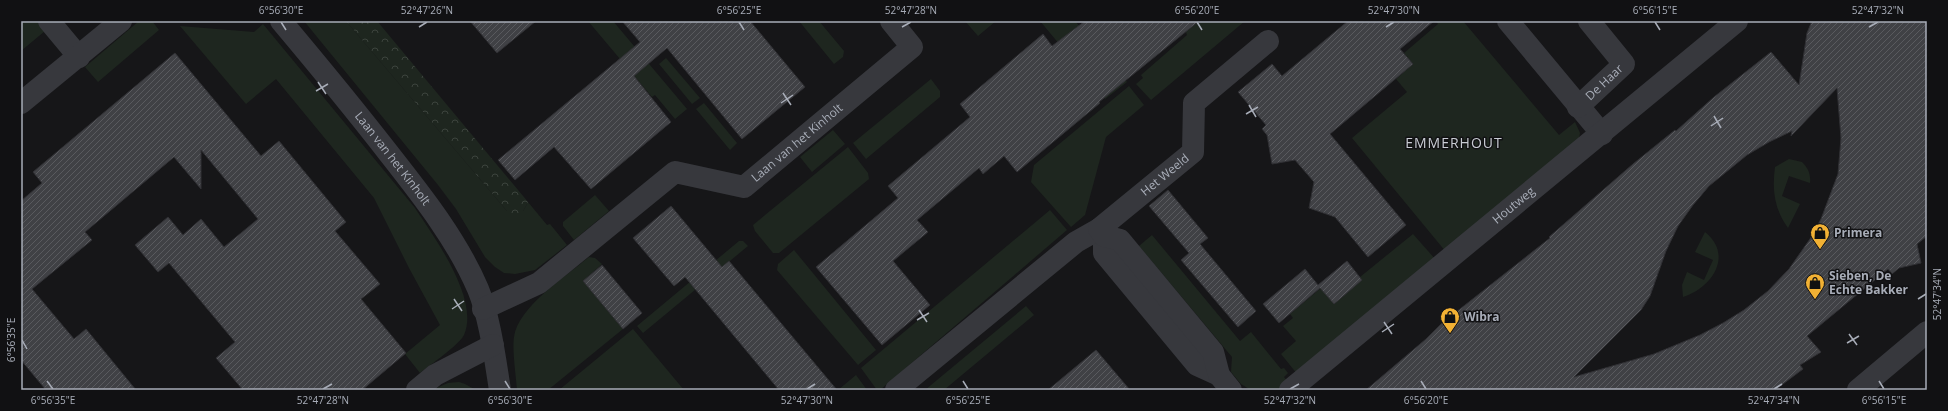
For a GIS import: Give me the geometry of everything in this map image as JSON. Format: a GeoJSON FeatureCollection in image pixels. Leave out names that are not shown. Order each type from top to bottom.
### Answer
{"type":"FeatureCollection","features":[{"type":"Feature","properties":{"kind":"street"},"geometry":{"type":"LineString","coordinates":[[49,21],[79,57]]}},
{"type":"Feature","properties":{"kind":"street"},"geometry":{"type":"LineString","coordinates":[[21,103],[79,57],[121,21]]}},
{"type":"Feature","properties":{"kind":"street","name":"Laan van het Kinholt"},"geometry":{"type":"LineString","coordinates":[[281,21],[335,84],[424,198],[452,240],[478,290],[493,345],[500,390]]}},
{"type":"Feature","properties":{"kind":"street","name":"Laan van het Kinholt"},"geometry":{"type":"LineString","coordinates":[[483,309],[539,284],[675,172],[744,186],[912,47],[891,21]]}},
{"type":"Feature","properties":{"kind":"street","name":"De Haar"},"geometry":{"type":"LineString","coordinates":[[1508,21],[1602,134]]}},
{"type":"Feature","properties":{"kind":"street","name":"De Haar"},"geometry":{"type":"LineString","coordinates":[[1578,106],[1624,64],[1589,21]]}},
{"type":"Feature","properties":{"kind":"street","name":"Houtweg"},"geometry":{"type":"LineString","coordinates":[[1290,390],[1602,134],[1737,21]]}},
{"type":"Feature","properties":{"kind":"street","name":"Het Weeld"},"geometry":{"type":"LineString","coordinates":[[896,390],[1076,242],[1101,233],[1193,152],[1194,102],[1268,41]]}},
{"type":"Feature","properties":{"kind":"street"},"geometry":{"type":"LineString","coordinates":[[1101,233],[1120,240],[1213,352],[1225,382]]}},
{"type":"Feature","properties":{"kind":"street"},"geometry":{"type":"LineString","coordinates":[[1858,390],[1925,338]]}},
{"type":"Feature","properties":{"kind":"street"},"geometry":{"type":"LineString","coordinates":[[417,390],[435,375],[493,345]]}},
{"type":"Feature","properties":{"kind":"green space"},"geometry":{"type":"Polygon","coordinates":[[[25,21],[37,21],[45,31],[21,51],[21,24],[25,21]]]}},
{"type":"Feature","properties":{"kind":"green space"},"geometry":{"type":"Polygon","coordinates":[[[139,21],[152,21],[159,30],[98,82],[85,67],[139,21]]]}},
{"type":"Feature","properties":{"kind":"green space"},"geometry":{"type":"Polygon","coordinates":[[[304,21],[346,21],[507,211],[523,211],[528,202],[547,225],[550,224],[567,245],[535,270],[515,274],[504,273],[495,267],[485,257],[456,209],[438,185],[304,21]]]}},
{"type":"Feature","properties":{"kind":"green space"},"geometry":{"type":"Polygon","coordinates":[[[346,21],[377,21],[528,202],[523,211],[514,216],[507,211],[346,21]]]}},
{"type":"Feature","properties":{"kind":"green space"},"geometry":{"type":"Polygon","coordinates":[[[588,21],[613,21],[687,109],[675,119],[655,95],[652,97],[588,21]]]}},
{"type":"Feature","properties":{"kind":"green space"},"geometry":{"type":"Polygon","coordinates":[[[799,21],[819,21],[844,51],[843,57],[834,64],[799,21]]]}},
{"type":"Feature","properties":{"kind":"green space"},"geometry":{"type":"Polygon","coordinates":[[[965,21],[996,21],[978,36],[965,21]]]}},
{"type":"Feature","properties":{"kind":"green space"},"geometry":{"type":"Polygon","coordinates":[[[1040,21],[1075,21],[1127,82],[1105,99],[1040,21]]]}},
{"type":"Feature","properties":{"kind":"green space"},"geometry":{"type":"Polygon","coordinates":[[[1199,21],[1245,21],[1151,100],[1136,84],[1143,78],[1141,75],[1187,35],[1186,32],[1199,21]]]}},
{"type":"Feature","properties":{"kind":"green space"},"geometry":{"type":"Polygon","coordinates":[[[1436,21],[1463,21],[1559,135],[1575,122],[1580,133],[1579,138],[1446,252],[1352,138],[1407,92],[1396,79],[1413,64],[1404,53],[1438,24],[1436,21]]]}},
{"type":"Feature","properties":{"kind":"green space"},"geometry":{"type":"Polygon","coordinates":[[[263,24],[415,208],[453,269],[461,287],[466,304],[467,320],[464,335],[451,349],[420,373],[405,354],[440,325],[409,268],[374,198],[276,79],[246,104],[180,26],[254,32],[263,24]]]}},
{"type":"Feature","properties":{"kind":"green space"},"geometry":{"type":"Polygon","coordinates":[[[666,58],[700,98],[692,104],[659,64],[666,58]]]}},
{"type":"Feature","properties":{"kind":"green space"},"geometry":{"type":"Polygon","coordinates":[[[931,79],[940,91],[940,97],[866,159],[853,143],[931,79]]]}},
{"type":"Feature","properties":{"kind":"green space"},"geometry":{"type":"Polygon","coordinates":[[[1129,86],[1144,105],[1106,137],[1085,215],[1071,227],[1031,182],[1034,165],[1129,86]]]}},
{"type":"Feature","properties":{"kind":"green space"},"geometry":{"type":"Polygon","coordinates":[[[704,103],[737,143],[730,150],[696,109],[704,103]]]}},
{"type":"Feature","properties":{"kind":"green space"},"geometry":{"type":"Polygon","coordinates":[[[833,130],[845,144],[812,172],[800,157],[833,130]]]}},
{"type":"Feature","properties":{"kind":"green space"},"geometry":{"type":"Polygon","coordinates":[[[848,147],[868,173],[869,179],[779,253],[773,253],[755,231],[753,225],[848,147]]]}},
{"type":"Feature","properties":{"kind":"green space"},"geometry":{"type":"Polygon","coordinates":[[[1789,159],[1802,162],[1809,171],[1810,183],[1789,176],[1782,196],[1800,204],[1788,228],[1783,221],[1777,206],[1774,183],[1775,167],[1789,159]]]}},
{"type":"Feature","properties":{"kind":"green space"},"geometry":{"type":"Polygon","coordinates":[[[595,195],[609,211],[574,240],[563,226],[563,222],[595,195]]]}},
{"type":"Feature","properties":{"kind":"green space"},"geometry":{"type":"Polygon","coordinates":[[[1050,210],[1067,230],[880,390],[877,390],[861,368],[1050,210]]]}},
{"type":"Feature","properties":{"kind":"green space"},"geometry":{"type":"Polygon","coordinates":[[[1705,232],[1714,241],[1718,251],[1716,270],[1703,286],[1693,293],[1683,297],[1682,285],[1687,272],[1704,280],[1713,260],[1695,252],[1705,232]]]}},
{"type":"Feature","properties":{"kind":"green space"},"geometry":{"type":"Polygon","coordinates":[[[1413,234],[1436,260],[1298,375],[1281,354],[1296,341],[1283,326],[1293,318],[1290,314],[1321,288],[1334,304],[1362,280],[1360,277],[1413,234]]]}},
{"type":"Feature","properties":{"kind":"green space"},"geometry":{"type":"Polygon","coordinates":[[[1152,235],[1240,341],[1251,332],[1281,369],[1284,368],[1288,373],[1284,377],[1289,383],[1278,390],[1249,389],[1241,384],[1231,372],[1232,357],[1139,246],[1152,235]]]}},
{"type":"Feature","properties":{"kind":"green space"},"geometry":{"type":"Polygon","coordinates":[[[739,241],[743,241],[748,246],[643,333],[637,326],[739,241]]]}},
{"type":"Feature","properties":{"kind":"green space"},"geometry":{"type":"Polygon","coordinates":[[[794,250],[876,350],[858,365],[777,270],[778,264],[794,250]]]}},
{"type":"Feature","properties":{"kind":"green space"},"geometry":{"type":"Polygon","coordinates":[[[589,257],[595,258],[602,264],[583,281],[623,329],[548,390],[517,390],[514,337],[517,326],[533,304],[544,293],[589,257]]]}},
{"type":"Feature","properties":{"kind":"green space"},"geometry":{"type":"Polygon","coordinates":[[[1026,306],[1034,315],[944,390],[925,390],[1026,306]]]}},
{"type":"Feature","properties":{"kind":"green space"},"geometry":{"type":"Polygon","coordinates":[[[633,329],[684,390],[559,390],[633,329]]]}},
{"type":"Feature","properties":{"kind":"green space"},"geometry":{"type":"Polygon","coordinates":[[[856,375],[867,390],[838,390],[856,375]]]}},
{"type":"Feature","properties":{"kind":"green space"},"geometry":{"type":"Polygon","coordinates":[[[459,382],[476,390],[434,389],[448,383],[459,382]]]}},
{"type":"Feature","properties":{"kind":"building"},"geometry":{"type":"Polygon","coordinates":[[[470,21],[536,21],[497,53],[470,21]]]}},
{"type":"Feature","properties":{"kind":"building"},"geometry":{"type":"Polygon","coordinates":[[[622,21],[750,21],[805,87],[742,139],[667,48],[634,76],[671,122],[591,189],[554,147],[515,180],[498,160],[640,42],[622,21]]]}},
{"type":"Feature","properties":{"kind":"building"},"geometry":{"type":"Polygon","coordinates":[[[1085,21],[1199,21],[1099,102],[1100,103],[1017,172],[1004,156],[983,174],[979,168],[917,220],[928,232],[893,261],[930,305],[882,345],[816,267],[898,198],[888,186],[970,117],[960,104],[1043,34],[1052,46],[1085,21]]]}},
{"type":"Feature","properties":{"kind":"building"},"geometry":{"type":"Polygon","coordinates":[[[1348,21],[1434,21],[1400,49],[1413,64],[1330,134],[1406,225],[1368,257],[1335,217],[1309,208],[1314,182],[1295,160],[1272,164],[1267,135],[1262,129],[1266,125],[1238,92],[1272,64],[1282,76],[1348,21]]]}},
{"type":"Feature","properties":{"kind":"building"},"geometry":{"type":"Polygon","coordinates":[[[1812,21],[1927,21],[1927,236],[1917,244],[1921,263],[1899,268],[1892,274],[1888,269],[1807,336],[1821,352],[1800,365],[1803,369],[1775,390],[1366,390],[1426,339],[1441,324],[1550,238],[1549,237],[1633,164],[1675,130],[1676,131],[1714,97],[1771,52],[1799,85],[1807,33],[1812,21]],[[1837,88],[1791,136],[1792,131],[1747,155],[1709,186],[1678,226],[1666,251],[1650,296],[1641,310],[1574,377],[1654,354],[1700,335],[1744,310],[1768,291],[1789,269],[1810,239],[1821,219],[1838,174],[1841,138],[1837,88]]]}},
{"type":"Feature","properties":{"kind":"building"},"geometry":{"type":"Polygon","coordinates":[[[175,53],[261,156],[279,141],[346,222],[335,231],[380,284],[361,299],[406,353],[362,390],[243,390],[216,358],[235,342],[169,263],[158,272],[135,245],[168,217],[183,235],[201,219],[224,247],[258,219],[201,150],[201,189],[174,157],[85,232],[92,240],[32,289],[74,339],[86,329],[136,390],[46,390],[21,360],[21,201],[42,183],[33,172],[175,53]]]}},
{"type":"Feature","properties":{"kind":"building"},"geometry":{"type":"Polygon","coordinates":[[[1168,190],[1208,238],[1200,244],[1256,311],[1238,327],[1181,260],[1189,253],[1149,206],[1168,190]]]}},
{"type":"Feature","properties":{"kind":"building"},"geometry":{"type":"Polygon","coordinates":[[[671,206],[722,267],[729,261],[837,390],[779,390],[685,277],[674,286],[633,238],[671,206]]]}},
{"type":"Feature","properties":{"kind":"building"},"geometry":{"type":"Polygon","coordinates":[[[1347,261],[1362,280],[1334,304],[1320,288],[1279,323],[1263,304],[1305,269],[1318,285],[1347,261]]]}},
{"type":"Feature","properties":{"kind":"building"},"geometry":{"type":"Polygon","coordinates":[[[602,265],[642,313],[623,329],[583,281],[602,265]]]}},
{"type":"Feature","properties":{"kind":"building"},"geometry":{"type":"Polygon","coordinates":[[[1096,350],[1130,390],[1048,390],[1096,350]]]}},
{"type":"Feature","properties":{"kind":"place","name":"Primera"},"geometry":{"type":"Point","coordinates":[1820,250]}},
{"type":"Feature","properties":{"kind":"place","name":"Sieben, De Echte Bakker"},"geometry":{"type":"Point","coordinates":[1815,300]}},
{"type":"Feature","properties":{"kind":"place","name":"Wibra"},"geometry":{"type":"Point","coordinates":[1450,334]}},
{"type":"Feature","properties":{"kind":"district","name":"EMMERHOUT"},"geometry":{"type":"Point","coordinates":[1454,143]}}]}
